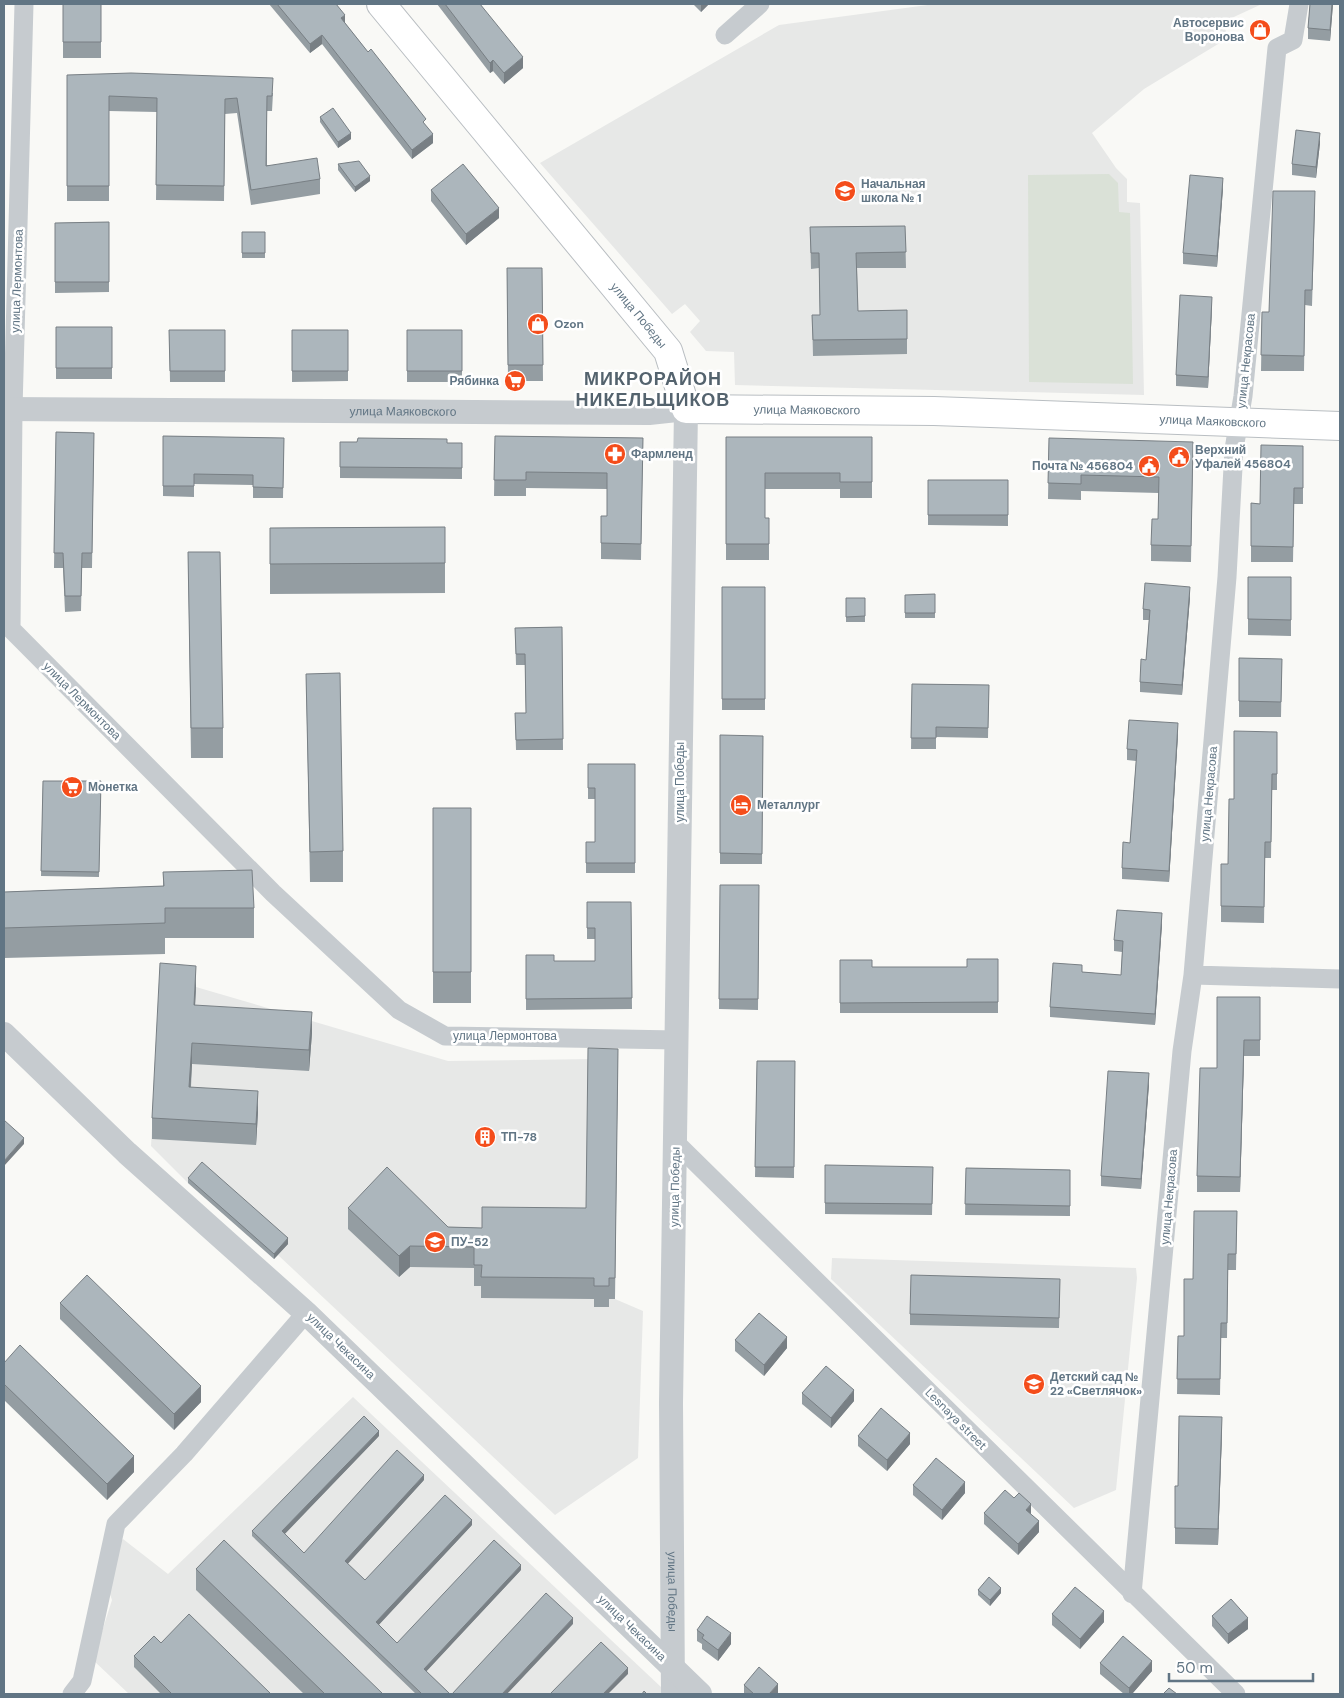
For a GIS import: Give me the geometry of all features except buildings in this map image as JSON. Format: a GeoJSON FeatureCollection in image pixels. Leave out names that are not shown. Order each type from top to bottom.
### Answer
{"type":"FeatureCollection","features":[{"type":"Feature","properties":{"kind":"main road","name":"улица Победы"},"geometry":{"type":"LineString","coordinates":[[381,4],[668,351],[686,409]]}},
{"type":"Feature","properties":{"kind":"main road","name":"улица Маяковского"},"geometry":{"type":"LineString","coordinates":[[686,409],[925,411],[1340,426]]}},
{"type":"Feature","properties":{"kind":"street","name":"улица Лермонтова"},"geometry":{"type":"LineString","coordinates":[[24,4],[8,409],[11,629],[273,893],[399,1010],[445,1036],[677,1040]]}},
{"type":"Feature","properties":{"kind":"street"},"geometry":{"type":"LineString","coordinates":[[725,35],[760,4]]}},
{"type":"Feature","properties":{"kind":"street","name":"улица Некрасова"},"geometry":{"type":"LineString","coordinates":[[1132,1594],[1182,1052],[1193,975],[1227,587],[1234,449],[1240,423],[1277,48],[1293,40],[1299,4]]}},
{"type":"Feature","properties":{"kind":"street","name":"улица Маяковского"},"geometry":{"type":"LineString","coordinates":[[8,409],[649,413],[686,409]]}},
{"type":"Feature","properties":{"kind":"street","name":"улица Победы"},"geometry":{"type":"LineString","coordinates":[[673,1694],[671,1666],[671,1403],[686,409]]}},
{"type":"Feature","properties":{"kind":"street"},"geometry":{"type":"LineString","coordinates":[[1193,975],[1340,980]]}},
{"type":"Feature","properties":{"kind":"street","name":"улица Чекасина"},"geometry":{"type":"LineString","coordinates":[[4,1034],[147,1171],[306,1313],[700,1694]]}},
{"type":"Feature","properties":{"kind":"street","name":"Lesnaya street"},"geometry":{"type":"LineString","coordinates":[[676,1143],[1132,1594],[1236,1694]]}},
{"type":"Feature","properties":{"kind":"street"},"geometry":{"type":"LineString","coordinates":[[77,1688],[116,1524],[184,1454],[306,1313]]}},
{"type":"Feature","properties":{"kind":"shaded area","name":"Начальная школа № 1"},"geometry":{"type":"Polygon","coordinates":[[[935,4],[1262,4],[1223,22],[1228,38],[1144,89],[1092,133],[1116,168],[1127,179],[1127,202],[1140,203],[1144,395],[735,385],[734,352],[706,351],[690,332],[700,321],[685,304],[672,314],[540,163],[779,25],[935,4]]]}},
{"type":"Feature","properties":{"kind":"shaded area"},"geometry":{"type":"Polygon","coordinates":[[[1109,174],[1118,183],[1119,212],[1130,213],[1133,384],[1029,382],[1028,175],[1109,174]]]}},
{"type":"Feature","properties":{"kind":"shaded area","name":"ПУ-52"},"geometry":{"type":"Polygon","coordinates":[[[160,984],[196,987],[448,1061],[593,1059],[618,1070],[615,1299],[643,1311],[638,1458],[555,1515],[278,1255],[274,1259],[188,1183],[151,1146],[160,984]]]}},
{"type":"Feature","properties":{"kind":"shaded area","name":"Детский сад № 22 «Светлячок»"},"geometry":{"type":"Polygon","coordinates":[[[832,1258],[1136,1268],[1137,1278],[1116,1490],[1074,1508],[831,1279],[832,1258]]]}},
{"type":"Feature","properties":{"kind":"shaded area"},"geometry":{"type":"Polygon","coordinates":[[[353,1397],[661,1687],[661,1694],[129,1694],[93,1660],[112,1600],[100,1564],[123,1539],[168,1574],[353,1397]]]}},
{"type":"Feature","properties":{"kind":"place","name":"Автосервис Воронова"},"geometry":{"type":"Point","coordinates":[1260,30]}},
{"type":"Feature","properties":{"kind":"place","name":"Начальная школа № 1"},"geometry":{"type":"Point","coordinates":[845,191]}},
{"type":"Feature","properties":{"kind":"place","name":"Ozon"},"geometry":{"type":"Point","coordinates":[538,324]}},
{"type":"Feature","properties":{"kind":"place","name":"Рябинка"},"geometry":{"type":"Point","coordinates":[515,381]}},
{"type":"Feature","properties":{"kind":"place","name":"Фармленд"},"geometry":{"type":"Point","coordinates":[615,454]}},
{"type":"Feature","properties":{"kind":"place","name":"Верхний Уфалей 456804"},"geometry":{"type":"Point","coordinates":[1179,457]}},
{"type":"Feature","properties":{"kind":"place","name":"Почта № 456804"},"geometry":{"type":"Point","coordinates":[1149,466]}},
{"type":"Feature","properties":{"kind":"place","name":"Монетка"},"geometry":{"type":"Point","coordinates":[72,787]}},
{"type":"Feature","properties":{"kind":"place","name":"Металлург"},"geometry":{"type":"Point","coordinates":[741,805]}},
{"type":"Feature","properties":{"kind":"place","name":"ТП-78"},"geometry":{"type":"Point","coordinates":[485,1137]}},
{"type":"Feature","properties":{"kind":"place","name":"ПУ-52"},"geometry":{"type":"Point","coordinates":[435,1242]}},
{"type":"Feature","properties":{"kind":"place","name":"Детский сад № 22 «Светлячок»"},"geometry":{"type":"Point","coordinates":[1034,1384]}},
{"type":"Feature","properties":{"kind":"district","name":"МИКРОРАЙОН НИКЕЛЬЩИКОВ"},"geometry":{"type":"Point","coordinates":[653,389]}}]}
